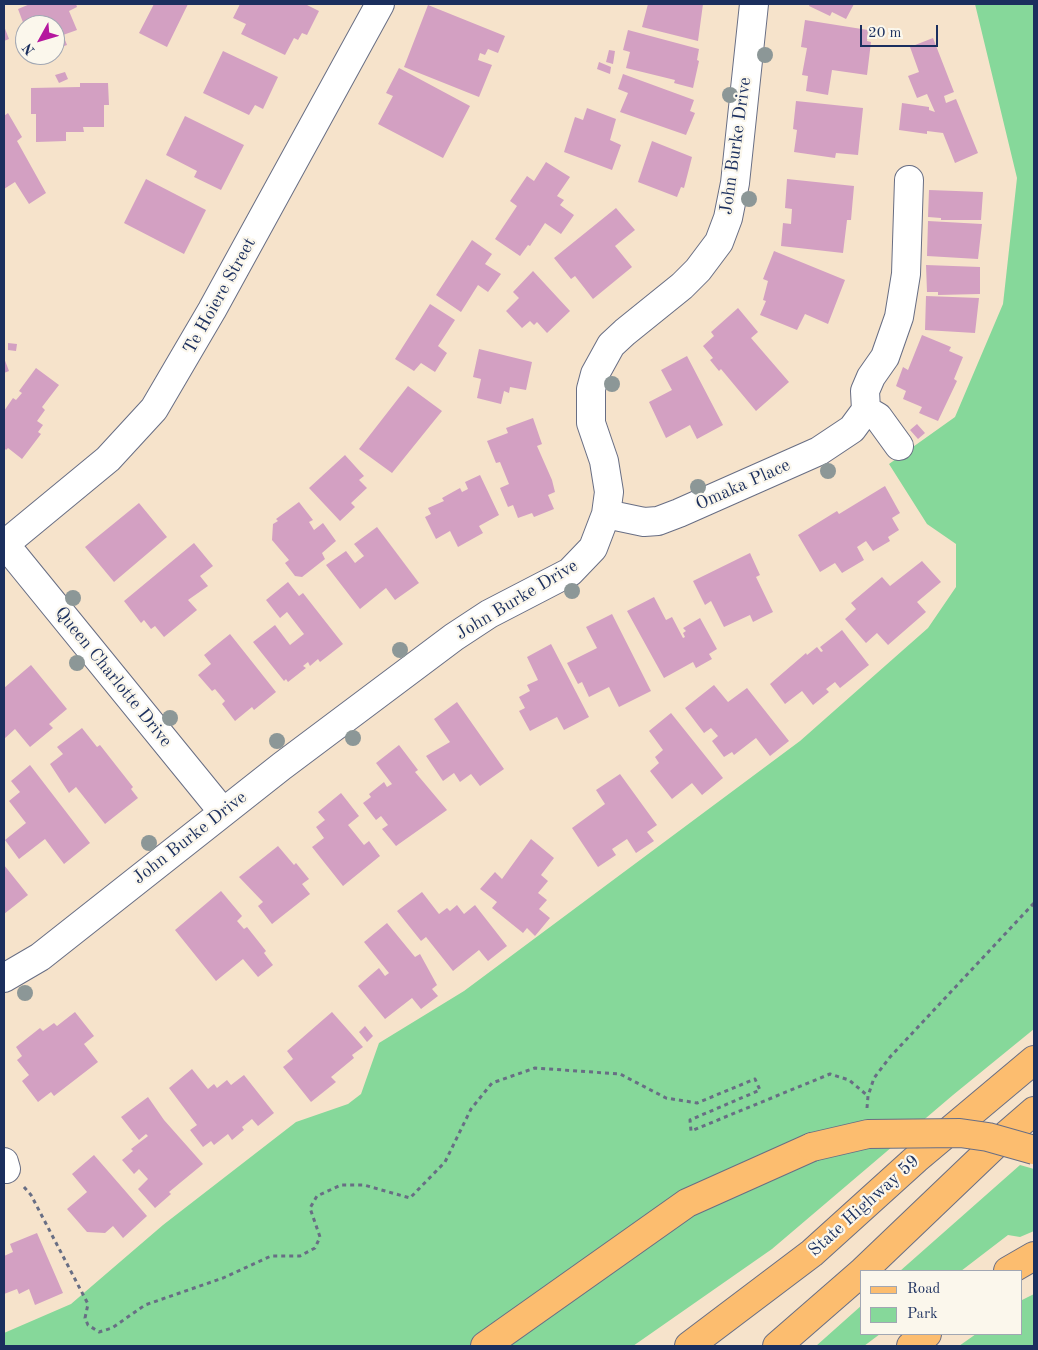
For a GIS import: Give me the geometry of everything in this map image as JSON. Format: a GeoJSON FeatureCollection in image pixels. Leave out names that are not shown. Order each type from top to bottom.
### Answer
{"type":"FeatureCollection","features":[{"type":"Feature","properties":{"kind":"main road","name":"State Highway 59"},"geometry":{"type":"LineString","coordinates":[[689,1346],[812,1253],[916,1160],[1034,1060]]}},
{"type":"Feature","properties":{"kind":"main road"},"geometry":{"type":"LineString","coordinates":[[864,1270],[996,1143],[1034,1111]]}},
{"type":"Feature","properties":{"kind":"main road"},"geometry":{"type":"LineString","coordinates":[[485,1346],[687,1203],[812,1147],[868,1134],[960,1133],[988,1137],[1034,1150]]}},
{"type":"Feature","properties":{"kind":"main road"},"geometry":{"type":"LineString","coordinates":[[1010,1270],[1034,1256]]}},
{"type":"Feature","properties":{"kind":"main road"},"geometry":{"type":"LineString","coordinates":[[777,1346],[860,1274]]}},
{"type":"Feature","properties":{"kind":"main road"},"geometry":{"type":"LineString","coordinates":[[911,1346],[926,1335]]}},
{"type":"Feature","properties":{"kind":"street","name":"Te Hoiere Street"},"geometry":{"type":"LineString","coordinates":[[4,543],[108,459],[154,409],[212,310],[380,4]]}},
{"type":"Feature","properties":{"kind":"street","name":"John Burke Drive"},"geometry":{"type":"LineString","coordinates":[[4,978],[40,957],[223,812],[476,621],[570,572],[593,548],[606,514],[608,478],[591,423],[591,389],[595,374],[611,345],[682,286],[698,270],[719,242],[728,218],[735,183],[754,4]]}},
{"type":"Feature","properties":{"kind":"street"},"geometry":{"type":"LineString","coordinates":[[900,446],[878,417],[866,410],[865,391],[871,377],[885,357],[899,318],[906,274],[909,180]]}},
{"type":"Feature","properties":{"kind":"street","name":"Omaka Place"},"geometry":{"type":"LineString","coordinates":[[606,514],[644,522],[658,521],[679,513],[819,451],[852,429],[866,410]]}},
{"type":"Feature","properties":{"kind":"street","name":"Queen Charlotte Drive"},"geometry":{"type":"LineString","coordinates":[[4,543],[223,812]]}},
{"type":"Feature","properties":{"kind":"path"},"geometry":{"type":"LineString","coordinates":[[867,1113],[868,1096],[874,1078],[890,1057],[1034,902]]}},
{"type":"Feature","properties":{"kind":"path"},"geometry":{"type":"LineString","coordinates":[[5,1165],[31,1196],[88,1304],[85,1318],[88,1325],[99,1332],[112,1328],[145,1305],[223,1278],[271,1256],[300,1256],[315,1248],[320,1237],[310,1208],[317,1196],[341,1185],[364,1185],[410,1198],[445,1162],[470,1109],[492,1084],[535,1068],[620,1074],[666,1098],[697,1103],[755,1079],[760,1090],[690,1120],[691,1131],[830,1074],[850,1080],[868,1096]]}},
{"type":"Feature","properties":{"kind":"green space"},"geometry":{"type":"Polygon","coordinates":[[[975,4],[1034,4],[1034,1029],[953,1095],[772,1249],[633,1346],[4,1346],[4,1333],[71,1304],[163,1225],[296,1122],[348,1104],[361,1094],[379,1043],[464,991],[800,741],[928,628],[956,587],[956,544],[927,524],[889,464],[955,417],[1003,304],[1017,178],[975,4]]]}},
{"type":"Feature","properties":{"kind":"green space"},"geometry":{"type":"Polygon","coordinates":[[[1020,1165],[1034,1169],[1034,1231],[1020,1237],[1008,1235],[962,1270],[901,1270],[1020,1165]]]}},
{"type":"Feature","properties":{"kind":"green space"},"geometry":{"type":"Polygon","coordinates":[[[1034,1294],[1034,1346],[959,1346],[975,1335],[1023,1335],[1023,1300],[1034,1294]]]}},
{"type":"Feature","properties":{"kind":"green space"},"geometry":{"type":"Polygon","coordinates":[[[860,1307],[860,1335],[879,1335],[864,1346],[816,1346],[860,1307]]]}},
{"type":"Feature","properties":{"kind":"building"},"geometry":{"type":"Polygon","coordinates":[[[30,4],[76,4],[77,7],[69,11],[77,30],[65,34],[65,15],[20,15],[18,9],[30,4]]]}},
{"type":"Feature","properties":{"kind":"building"},"geometry":{"type":"Polygon","coordinates":[[[154,4],[188,4],[167,47],[139,33],[154,4]]]}},
{"type":"Feature","properties":{"kind":"building"},"geometry":{"type":"Polygon","coordinates":[[[240,4],[305,4],[319,11],[307,35],[302,33],[298,40],[294,38],[285,55],[241,34],[246,24],[233,18],[240,4]]]}},
{"type":"Feature","properties":{"kind":"building"},"geometry":{"type":"Polygon","coordinates":[[[648,4],[703,4],[698,41],[642,27],[648,4]]]}},
{"type":"Feature","properties":{"kind":"building"},"geometry":{"type":"Polygon","coordinates":[[[810,4],[854,4],[846,19],[832,12],[830,16],[809,6],[810,4]]]}},
{"type":"Feature","properties":{"kind":"building"},"geometry":{"type":"Polygon","coordinates":[[[428,5],[505,36],[498,53],[488,49],[485,55],[480,53],[478,60],[492,65],[479,97],[404,67],[428,5]]]}},
{"type":"Feature","properties":{"kind":"building"},"geometry":{"type":"Polygon","coordinates":[[[805,20],[868,30],[867,41],[871,42],[867,75],[832,70],[828,95],[806,91],[808,76],[802,75],[807,48],[801,47],[805,20]]]}},
{"type":"Feature","properties":{"kind":"building"},"geometry":{"type":"Polygon","coordinates":[[[4,26],[9,39],[4,41],[4,26]]]}},
{"type":"Feature","properties":{"kind":"building"},"geometry":{"type":"Polygon","coordinates":[[[628,30],[699,49],[697,60],[699,61],[693,88],[674,83],[675,80],[626,68],[630,52],[623,50],[628,30]]]}},
{"type":"Feature","properties":{"kind":"building"},"geometry":{"type":"Polygon","coordinates":[[[933,38],[954,92],[944,96],[946,103],[956,99],[978,153],[955,163],[943,133],[927,131],[927,134],[899,130],[902,103],[929,107],[929,110],[935,112],[927,94],[917,98],[908,76],[919,72],[910,47],[933,38]]]}},
{"type":"Feature","properties":{"kind":"building"},"geometry":{"type":"Polygon","coordinates":[[[609,50],[615,51],[613,64],[606,62],[609,50]]]}},
{"type":"Feature","properties":{"kind":"building"},"geometry":{"type":"Polygon","coordinates":[[[223,51],[278,77],[263,109],[255,105],[249,115],[203,93],[223,51]]]}},
{"type":"Feature","properties":{"kind":"building"},"geometry":{"type":"Polygon","coordinates":[[[599,62],[611,67],[610,74],[597,69],[599,62]]]}},
{"type":"Feature","properties":{"kind":"building"},"geometry":{"type":"Polygon","coordinates":[[[399,68],[470,106],[443,158],[378,124],[393,96],[386,93],[399,68]]]}},
{"type":"Feature","properties":{"kind":"building"},"geometry":{"type":"Polygon","coordinates":[[[65,72],[68,79],[59,83],[55,75],[65,72]]]}},
{"type":"Feature","properties":{"kind":"building"},"geometry":{"type":"Polygon","coordinates":[[[623,74],[694,100],[690,111],[695,113],[686,135],[620,112],[628,93],[618,89],[623,74]]]}},
{"type":"Feature","properties":{"kind":"building"},"geometry":{"type":"Polygon","coordinates":[[[80,83],[108,83],[109,105],[104,105],[104,127],[83,127],[84,132],[66,132],[66,141],[36,142],[36,114],[31,114],[31,88],[80,87],[80,83]]]}},
{"type":"Feature","properties":{"kind":"building"},"geometry":{"type":"Polygon","coordinates":[[[796,101],[863,108],[858,155],[836,153],[835,158],[794,152],[797,130],[793,129],[796,101]]]}},
{"type":"Feature","properties":{"kind":"building"},"geometry":{"type":"Polygon","coordinates":[[[587,108],[616,119],[610,140],[621,145],[612,170],[564,152],[575,117],[583,120],[587,108]]]}},
{"type":"Feature","properties":{"kind":"building"},"geometry":{"type":"Polygon","coordinates":[[[8,113],[22,137],[17,141],[46,193],[29,204],[15,182],[4,189],[4,116],[8,113]]]}},
{"type":"Feature","properties":{"kind":"building"},"geometry":{"type":"Polygon","coordinates":[[[185,116],[244,145],[221,190],[194,177],[197,171],[166,155],[185,116]]]}},
{"type":"Feature","properties":{"kind":"building"},"geometry":{"type":"Polygon","coordinates":[[[652,141],[692,157],[684,188],[681,187],[677,197],[638,182],[652,141]]]}},
{"type":"Feature","properties":{"kind":"building"},"geometry":{"type":"Polygon","coordinates":[[[546,162],[570,177],[557,196],[564,200],[560,205],[574,215],[561,234],[545,223],[530,246],[528,245],[520,256],[495,239],[517,206],[510,201],[527,176],[534,181],[546,162]]]}},
{"type":"Feature","properties":{"kind":"building"},"geometry":{"type":"Polygon","coordinates":[[[146,179],[206,210],[184,254],[124,223],[146,179]]]}},
{"type":"Feature","properties":{"kind":"building"},"geometry":{"type":"Polygon","coordinates":[[[787,179],[854,186],[851,220],[847,220],[843,253],[781,246],[783,223],[791,224],[792,209],[785,208],[787,179]]]}},
{"type":"Feature","properties":{"kind":"building"},"geometry":{"type":"Polygon","coordinates":[[[929,190],[983,192],[981,220],[941,220],[941,218],[928,217],[929,190]]]}},
{"type":"Feature","properties":{"kind":"building"},"geometry":{"type":"Polygon","coordinates":[[[616,208],[635,230],[615,246],[632,267],[593,299],[575,276],[571,279],[554,258],[616,208]]]}},
{"type":"Feature","properties":{"kind":"building"},"geometry":{"type":"Polygon","coordinates":[[[928,221],[982,224],[978,259],[927,256],[928,221]]]}},
{"type":"Feature","properties":{"kind":"building"},"geometry":{"type":"Polygon","coordinates":[[[472,240],[492,254],[485,264],[501,274],[488,292],[478,285],[461,312],[436,295],[472,240]]]}},
{"type":"Feature","properties":{"kind":"building"},"geometry":{"type":"Polygon","coordinates":[[[774,251],[845,280],[828,324],[805,314],[797,330],[760,315],[766,301],[763,300],[768,281],[763,279],[774,251]]]}},
{"type":"Feature","properties":{"kind":"building"},"geometry":{"type":"Polygon","coordinates":[[[926,265],[980,267],[980,294],[938,295],[938,292],[927,292],[926,265]]]}},
{"type":"Feature","properties":{"kind":"building"},"geometry":{"type":"Polygon","coordinates":[[[533,271],[570,311],[547,333],[537,322],[534,325],[530,321],[522,328],[506,311],[519,298],[513,292],[533,271]]]}},
{"type":"Feature","properties":{"kind":"building"},"geometry":{"type":"Polygon","coordinates":[[[926,296],[979,298],[975,333],[925,330],[926,296]]]}},
{"type":"Feature","properties":{"kind":"building"},"geometry":{"type":"Polygon","coordinates":[[[430,304],[455,320],[438,346],[447,353],[435,372],[421,363],[414,371],[395,359],[430,304]]]}},
{"type":"Feature","properties":{"kind":"building"},"geometry":{"type":"Polygon","coordinates":[[[738,308],[758,332],[751,338],[789,382],[756,411],[721,369],[719,371],[710,360],[713,358],[703,346],[714,336],[711,332],[738,308]]]}},
{"type":"Feature","properties":{"kind":"building"},"geometry":{"type":"Polygon","coordinates":[[[922,335],[951,347],[949,351],[963,357],[954,379],[957,381],[938,421],[919,413],[922,407],[903,399],[906,391],[896,386],[903,367],[908,370],[922,335]]]}},
{"type":"Feature","properties":{"kind":"building"},"geometry":{"type":"Polygon","coordinates":[[[8,343],[17,344],[16,351],[8,350],[8,343]]]}},
{"type":"Feature","properties":{"kind":"building"},"geometry":{"type":"Polygon","coordinates":[[[479,349],[532,362],[526,390],[510,387],[509,393],[504,391],[501,404],[477,398],[481,379],[473,377],[479,349]]]}},
{"type":"Feature","properties":{"kind":"building"},"geometry":{"type":"Polygon","coordinates":[[[687,356],[723,425],[697,439],[690,425],[666,438],[649,402],[672,390],[661,370],[687,356]]]}},
{"type":"Feature","properties":{"kind":"building"},"geometry":{"type":"Polygon","coordinates":[[[4,358],[9,371],[4,373],[4,358]]]}},
{"type":"Feature","properties":{"kind":"building"},"geometry":{"type":"Polygon","coordinates":[[[36,368],[59,385],[42,407],[45,410],[37,421],[43,425],[38,432],[41,434],[22,459],[8,448],[6,450],[4,448],[4,411],[13,398],[16,400],[22,393],[19,391],[36,368]]]}},
{"type":"Feature","properties":{"kind":"building"},"geometry":{"type":"Polygon","coordinates":[[[408,386],[442,411],[392,473],[359,449],[408,386]]]}},
{"type":"Feature","properties":{"kind":"building"},"geometry":{"type":"Polygon","coordinates":[[[533,418],[542,444],[537,446],[552,480],[555,492],[548,495],[554,509],[534,517],[532,513],[518,518],[513,505],[508,507],[500,488],[509,484],[500,462],[496,463],[487,441],[508,433],[506,428],[533,418]]]}},
{"type":"Feature","properties":{"kind":"building"},"geometry":{"type":"Polygon","coordinates":[[[917,424],[925,433],[918,439],[910,430],[917,424]]]}},
{"type":"Feature","properties":{"kind":"building"},"geometry":{"type":"Polygon","coordinates":[[[345,455],[364,476],[359,480],[367,488],[351,503],[355,507],[340,521],[309,488],[345,455]]]}},
{"type":"Feature","properties":{"kind":"building"},"geometry":{"type":"Polygon","coordinates":[[[480,475],[499,515],[479,526],[483,533],[458,547],[450,531],[436,539],[425,517],[431,514],[428,508],[444,501],[442,498],[460,488],[462,492],[468,489],[465,482],[480,475]]]}},
{"type":"Feature","properties":{"kind":"building"},"geometry":{"type":"Polygon","coordinates":[[[885,486],[900,513],[892,518],[899,530],[888,537],[890,541],[873,551],[866,541],[857,547],[864,560],[842,573],[835,563],[820,572],[798,535],[837,511],[839,514],[885,486]]]}},
{"type":"Feature","properties":{"kind":"building"},"geometry":{"type":"Polygon","coordinates":[[[299,502],[313,520],[309,522],[314,530],[323,523],[336,541],[322,553],[325,559],[302,577],[295,576],[285,563],[289,560],[272,540],[273,524],[278,521],[276,519],[299,502]]]}},
{"type":"Feature","properties":{"kind":"building"},"geometry":{"type":"Polygon","coordinates":[[[139,503],[167,537],[114,582],[85,547],[139,503]]]}},
{"type":"Feature","properties":{"kind":"building"},"geometry":{"type":"Polygon","coordinates":[[[377,527],[419,583],[395,600],[386,588],[360,609],[326,565],[346,551],[355,563],[364,556],[354,544],[377,527]]]}},
{"type":"Feature","properties":{"kind":"building"},"geometry":{"type":"Polygon","coordinates":[[[194,543],[213,566],[200,576],[208,586],[188,600],[197,610],[164,637],[155,626],[151,629],[144,620],[141,623],[124,601],[194,543]]]}},
{"type":"Feature","properties":{"kind":"building"},"geometry":{"type":"Polygon","coordinates":[[[750,553],[760,575],[756,577],[773,612],[753,622],[750,615],[724,627],[711,601],[705,605],[693,581],[750,553]]]}},
{"type":"Feature","properties":{"kind":"building"},"geometry":{"type":"Polygon","coordinates":[[[922,561],[941,582],[917,602],[926,612],[888,645],[877,633],[866,643],[845,619],[856,609],[851,603],[882,577],[890,586],[922,561]]]}},
{"type":"Feature","properties":{"kind":"building"},"geometry":{"type":"Polygon","coordinates":[[[288,582],[299,596],[303,593],[343,644],[320,662],[318,659],[310,666],[308,662],[303,666],[306,668],[288,682],[286,679],[284,681],[253,642],[275,625],[290,645],[304,634],[287,612],[280,618],[266,600],[288,582]]]}},
{"type":"Feature","properties":{"kind":"building"},"geometry":{"type":"Polygon","coordinates":[[[654,597],[666,620],[672,617],[683,638],[685,637],[683,633],[686,631],[683,628],[700,618],[717,649],[709,654],[712,659],[696,668],[693,662],[664,678],[627,611],[654,597]]]}},
{"type":"Feature","properties":{"kind":"building"},"geometry":{"type":"Polygon","coordinates":[[[612,614],[651,691],[619,707],[609,687],[589,697],[582,682],[578,684],[567,663],[597,648],[586,627],[612,614]]]}},
{"type":"Feature","properties":{"kind":"building"},"geometry":{"type":"Polygon","coordinates":[[[842,630],[869,665],[840,688],[835,682],[826,689],[829,692],[813,705],[802,691],[785,704],[770,684],[806,653],[807,655],[817,647],[821,652],[823,651],[820,647],[842,630]]]}},
{"type":"Feature","properties":{"kind":"building"},"geometry":{"type":"Polygon","coordinates":[[[230,634],[276,692],[254,710],[252,707],[235,721],[222,704],[225,701],[215,689],[212,691],[198,675],[211,664],[204,655],[230,634]]]}},
{"type":"Feature","properties":{"kind":"building"},"geometry":{"type":"Polygon","coordinates":[[[551,644],[589,717],[564,730],[557,717],[530,731],[519,711],[525,708],[519,697],[530,691],[527,685],[538,680],[527,657],[551,644]]]}},
{"type":"Feature","properties":{"kind":"building"},"geometry":{"type":"Polygon","coordinates":[[[31,665],[67,709],[49,724],[53,728],[30,747],[15,729],[4,739],[4,688],[31,665]]]}},
{"type":"Feature","properties":{"kind":"building"},"geometry":{"type":"Polygon","coordinates":[[[714,685],[728,702],[747,688],[789,741],[770,756],[756,738],[734,755],[732,752],[724,757],[712,741],[718,736],[711,728],[704,733],[685,708],[714,685]]]}},
{"type":"Feature","properties":{"kind":"building"},"geometry":{"type":"Polygon","coordinates":[[[457,702],[504,769],[480,786],[471,774],[460,782],[454,773],[443,781],[426,756],[450,742],[434,719],[457,702]]]}},
{"type":"Feature","properties":{"kind":"building"},"geometry":{"type":"Polygon","coordinates":[[[671,713],[723,778],[702,795],[692,783],[672,799],[650,771],[659,763],[655,757],[663,750],[649,731],[671,713]]]}},
{"type":"Feature","properties":{"kind":"building"},"geometry":{"type":"Polygon","coordinates":[[[82,728],[97,747],[100,745],[133,787],[131,789],[138,798],[105,824],[76,787],[69,793],[50,764],[63,754],[57,747],[82,728]]]}},
{"type":"Feature","properties":{"kind":"building"},"geometry":{"type":"Polygon","coordinates":[[[399,745],[418,770],[415,772],[447,810],[396,846],[382,829],[388,825],[381,816],[376,820],[363,803],[371,797],[369,794],[384,782],[387,787],[392,784],[376,763],[399,745]]]}},
{"type":"Feature","properties":{"kind":"building"},"geometry":{"type":"Polygon","coordinates":[[[30,765],[90,843],[64,864],[45,839],[19,859],[5,840],[26,823],[9,801],[20,792],[11,781],[30,765]]]}},
{"type":"Feature","properties":{"kind":"building"},"geometry":{"type":"Polygon","coordinates":[[[620,774],[657,825],[647,832],[654,841],[636,853],[627,839],[612,849],[616,855],[598,867],[572,828],[605,804],[596,790],[620,774]]]}},
{"type":"Feature","properties":{"kind":"building"},"geometry":{"type":"Polygon","coordinates":[[[341,793],[359,816],[348,825],[364,845],[369,841],[380,856],[343,886],[312,847],[324,838],[316,827],[325,820],[318,812],[341,793]]]}},
{"type":"Feature","properties":{"kind":"building"},"geometry":{"type":"Polygon","coordinates":[[[531,839],[554,858],[541,875],[548,881],[538,893],[547,900],[539,909],[550,918],[535,936],[527,928],[523,933],[492,908],[497,902],[480,889],[495,872],[502,879],[531,839]]]}},
{"type":"Feature","properties":{"kind":"building"},"geometry":{"type":"Polygon","coordinates":[[[278,846],[309,879],[302,884],[310,894],[272,924],[258,906],[263,902],[239,877],[278,846]]]}},
{"type":"Feature","properties":{"kind":"building"},"geometry":{"type":"Polygon","coordinates":[[[4,865],[28,895],[4,914],[4,865]]]}},
{"type":"Feature","properties":{"kind":"building"},"geometry":{"type":"Polygon","coordinates":[[[221,891],[242,916],[237,921],[244,929],[247,927],[266,951],[264,953],[273,965],[258,977],[243,959],[216,981],[175,930],[221,891]]]}},
{"type":"Feature","properties":{"kind":"building"},"geometry":{"type":"Polygon","coordinates":[[[422,892],[439,914],[447,908],[450,911],[457,905],[464,914],[475,905],[507,946],[488,961],[479,950],[453,971],[426,937],[421,941],[397,911],[422,892]]]}},
{"type":"Feature","properties":{"kind":"building"},"geometry":{"type":"Polygon","coordinates":[[[387,923],[415,957],[420,954],[437,985],[432,989],[438,996],[421,1009],[412,998],[385,1019],[358,986],[379,968],[385,976],[389,973],[364,942],[387,923]]]}},
{"type":"Feature","properties":{"kind":"building"},"geometry":{"type":"Polygon","coordinates":[[[75,1012],[94,1036],[84,1044],[98,1062],[54,1096],[51,1092],[38,1102],[22,1081],[29,1075],[17,1060],[22,1056],[16,1047],[40,1028],[43,1031],[54,1023],[57,1026],[75,1012]]]}},
{"type":"Feature","properties":{"kind":"building"},"geometry":{"type":"Polygon","coordinates":[[[332,1012],[363,1047],[352,1055],[354,1058],[331,1077],[336,1082],[311,1102],[283,1067],[293,1059],[287,1051],[332,1012]]]}},
{"type":"Feature","properties":{"kind":"building"},"geometry":{"type":"Polygon","coordinates":[[[365,1026],[373,1036],[367,1042],[359,1032],[365,1026]]]}},
{"type":"Feature","properties":{"kind":"building"},"geometry":{"type":"Polygon","coordinates":[[[192,1069],[208,1089],[214,1084],[217,1088],[227,1080],[231,1085],[244,1075],[274,1113],[258,1126],[252,1119],[242,1127],[244,1130],[232,1140],[228,1134],[214,1145],[211,1141],[203,1147],[190,1130],[197,1125],[169,1088],[192,1069]]]}},
{"type":"Feature","properties":{"kind":"building"},"geometry":{"type":"Polygon","coordinates":[[[148,1097],[164,1120],[203,1164],[169,1192],[171,1194],[155,1208],[138,1189],[148,1179],[139,1169],[134,1174],[122,1160],[133,1151],[131,1149],[148,1136],[146,1134],[139,1140],[121,1117],[148,1097]]]}},
{"type":"Feature","properties":{"kind":"building"},"geometry":{"type":"Polygon","coordinates":[[[94,1155],[147,1216],[123,1238],[113,1226],[105,1233],[87,1232],[67,1209],[87,1192],[72,1174],[94,1155]]]}},
{"type":"Feature","properties":{"kind":"building"},"geometry":{"type":"Polygon","coordinates":[[[37,1233],[63,1293],[35,1305],[29,1289],[19,1294],[17,1289],[4,1294],[4,1256],[13,1252],[10,1244],[37,1233]]]}}]}
